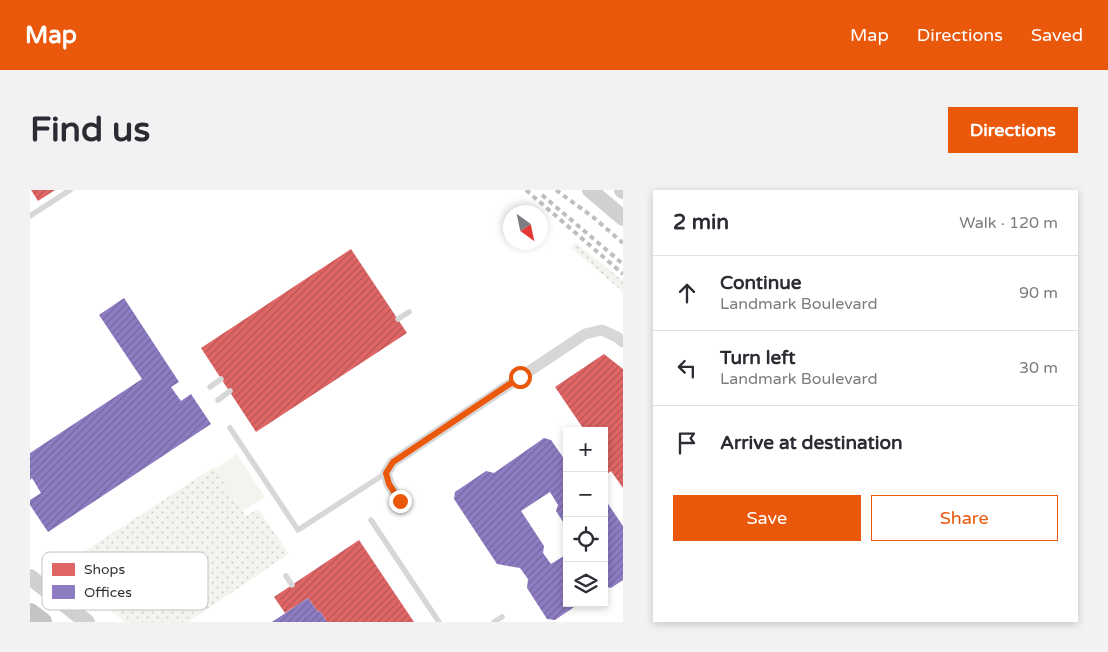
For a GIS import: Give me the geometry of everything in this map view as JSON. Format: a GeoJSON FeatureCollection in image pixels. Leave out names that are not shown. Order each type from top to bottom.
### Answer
{"type":"FeatureCollection","features":[{"type":"Feature","properties":{"kind":"highway"},"geometry":{"type":"LineString","coordinates":[[30,612],[42,622]]}},
{"type":"Feature","properties":{"kind":"main road"},"geometry":{"type":"LineString","coordinates":[[590,190],[623,218]]}},
{"type":"Feature","properties":{"kind":"main road"},"geometry":{"type":"LineString","coordinates":[[30,577],[42,587]]}},
{"type":"Feature","properties":{"kind":"main road"},"geometry":{"type":"LineString","coordinates":[[71,610],[86,622]]}},
{"type":"Feature","properties":{"kind":"street"},"geometry":{"type":"LineString","coordinates":[[400,501],[389,484],[386,473],[393,462],[585,334],[602,330],[623,342]]}},
{"type":"Feature","properties":{"kind":"lane"},"geometry":{"type":"LineString","coordinates":[[30,216],[70,190]]}},
{"type":"Feature","properties":{"kind":"lane"},"geometry":{"type":"LineString","coordinates":[[398,319],[409,312]]}},
{"type":"Feature","properties":{"kind":"lane"},"geometry":{"type":"LineString","coordinates":[[210,387],[222,379]]}},
{"type":"Feature","properties":{"kind":"lane"},"geometry":{"type":"LineString","coordinates":[[218,400],[230,391]]}},
{"type":"Feature","properties":{"kind":"lane"},"geometry":{"type":"LineString","coordinates":[[230,428],[298,530],[386,473]]}},
{"type":"Feature","properties":{"kind":"lane"},"geometry":{"type":"LineString","coordinates":[[371,520],[439,622]]}},
{"type":"Feature","properties":{"kind":"lane"},"geometry":{"type":"LineString","coordinates":[[286,576],[292,585]]}},
{"type":"Feature","properties":{"kind":"lane"},"geometry":{"type":"LineString","coordinates":[[494,622],[502,617]]}},
{"type":"Feature","properties":{"kind":"shaded area"},"geometry":{"type":"Polygon","coordinates":[[[576,243],[623,281],[623,292],[571,248],[576,243]]]}},
{"type":"Feature","properties":{"kind":"shaded area"},"geometry":{"type":"Polygon","coordinates":[[[237,454],[265,497],[243,511],[215,469],[237,454]]]}},
{"type":"Feature","properties":{"kind":"shaded area"},"geometry":{"type":"Polygon","coordinates":[[[214,467],[246,516],[258,509],[289,554],[208,609],[208,552],[84,552],[214,467]]]}},
{"type":"Feature","properties":{"kind":"shaded area"},"geometry":{"type":"Polygon","coordinates":[[[110,610],[206,610],[188,622],[125,622],[110,610]]]}},
{"type":"Feature","properties":{"kind":"building: Shops"},"geometry":{"type":"Polygon","coordinates":[[[31,190],[55,190],[38,201],[31,190]]]}},
{"type":"Feature","properties":{"kind":"building: Shops"},"geometry":{"type":"Polygon","coordinates":[[[351,249],[407,333],[256,432],[201,348],[351,249]]]}},
{"type":"Feature","properties":{"kind":"building: Shops"},"geometry":{"type":"Polygon","coordinates":[[[604,354],[623,369],[623,488],[611,471],[608,473],[608,427],[582,427],[555,387],[604,354]]]}},
{"type":"Feature","properties":{"kind":"building: Shops"},"geometry":{"type":"Polygon","coordinates":[[[359,540],[414,622],[327,622],[308,598],[285,613],[274,597],[359,540]]]}},
{"type":"Feature","properties":{"kind":"building: Offices"},"geometry":{"type":"Polygon","coordinates":[[[124,298],[179,382],[171,387],[181,401],[191,394],[211,424],[48,532],[30,505],[30,500],[41,493],[32,478],[30,480],[30,453],[142,379],[99,315],[124,298]]]}},
{"type":"Feature","properties":{"kind":"building: Offices"},"geometry":{"type":"Polygon","coordinates":[[[544,438],[551,440],[563,457],[563,522],[556,511],[558,505],[550,492],[521,511],[544,546],[543,553],[551,564],[563,556],[563,607],[574,607],[555,620],[547,619],[527,588],[528,579],[520,568],[497,564],[454,499],[455,492],[486,471],[494,473],[544,438]]]}},
{"type":"Feature","properties":{"kind":"building: Offices"},"geometry":{"type":"Polygon","coordinates":[[[608,504],[623,526],[623,580],[611,588],[608,587],[608,504]]]}},
{"type":"Feature","properties":{"kind":"building: Offices"},"geometry":{"type":"Polygon","coordinates":[[[308,598],[327,622],[272,622],[308,598]]]}},
{"type":"Feature","properties":{"kind":"railway"},"geometry":{"type":"LineString","coordinates":[[526,190],[623,274]]}},
{"type":"Feature","properties":{"kind":"railway"},"geometry":{"type":"LineString","coordinates":[[556,190],[593,217],[623,243]]}},
{"type":"Feature","properties":{"kind":"railway"},"geometry":{"type":"LineString","coordinates":[[542,195],[623,264]]}},
{"type":"Feature","properties":{"kind":"route"},"geometry":{"type":"LineString","coordinates":[[400,501],[389,484],[386,473],[393,462],[520,377]]}}]}
